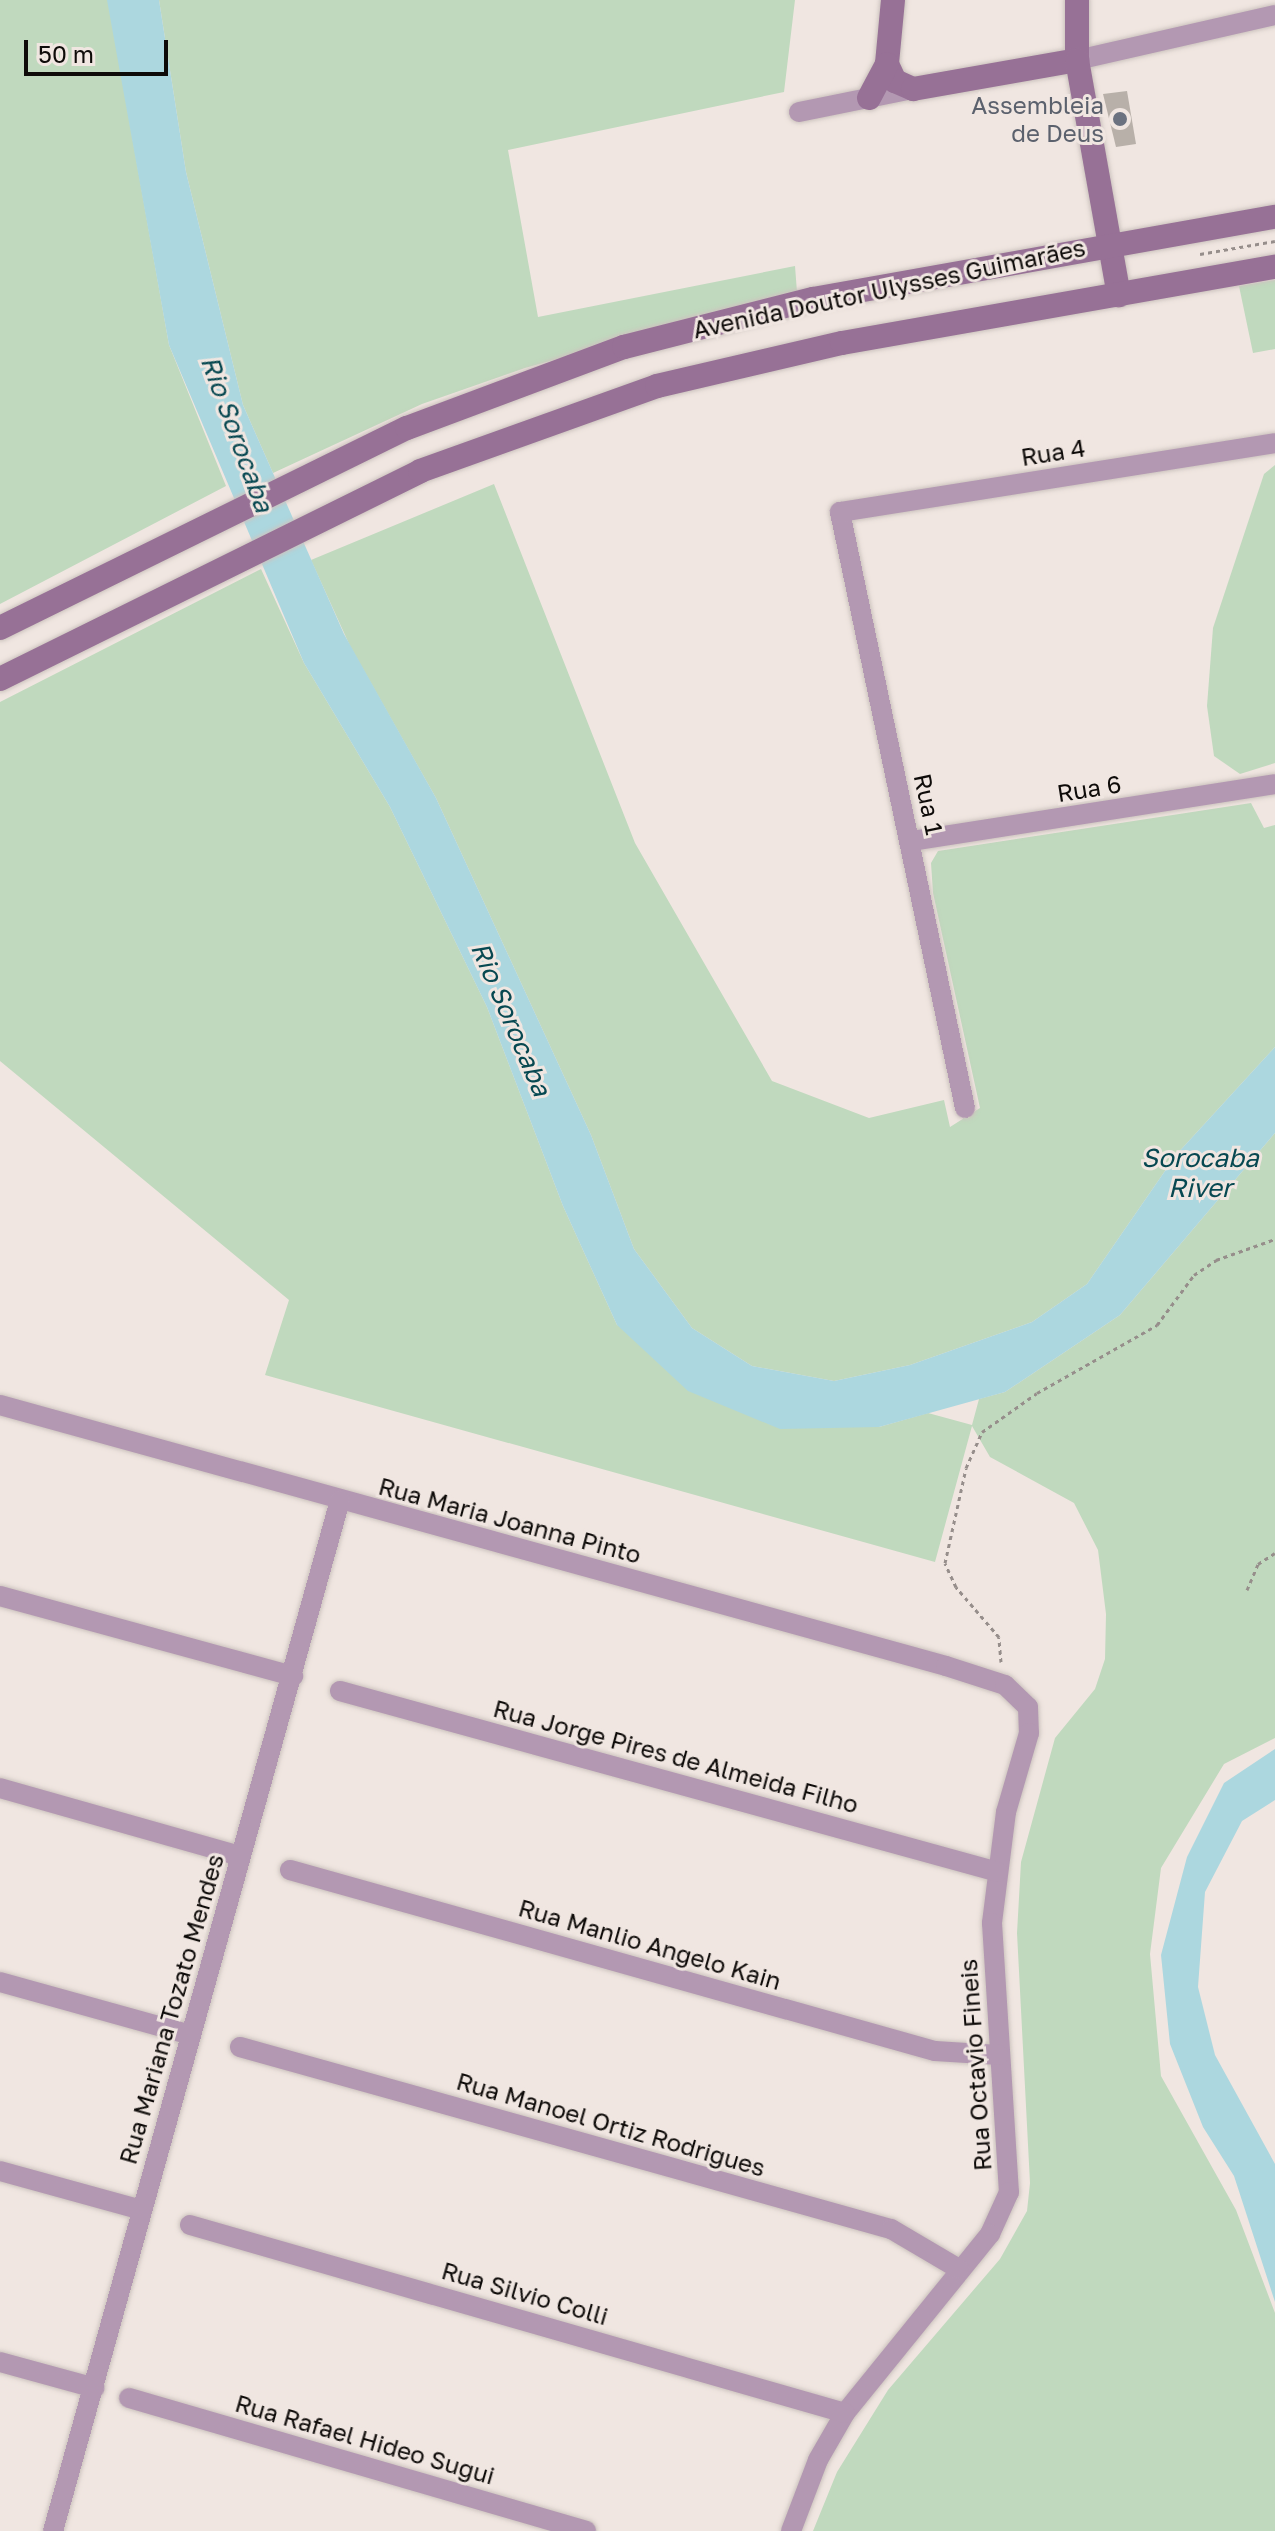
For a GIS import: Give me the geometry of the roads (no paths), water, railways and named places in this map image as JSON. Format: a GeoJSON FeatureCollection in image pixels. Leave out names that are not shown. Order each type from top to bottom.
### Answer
{"type":"FeatureCollection","features":[{"type":"Feature","properties":{"kind":"main road"},"geometry":{"type":"LineString","coordinates":[[869,98],[887,64],[893,0]]}},
{"type":"Feature","properties":{"kind":"main road"},"geometry":{"type":"LineString","coordinates":[[1077,0],[1077,60],[1109,244]]}},
{"type":"Feature","properties":{"kind":"main road"},"geometry":{"type":"LineString","coordinates":[[887,64],[895,81],[913,89],[1077,60]]}},
{"type":"Feature","properties":{"kind":"main road","name":"Avenida Doutor Ulysses Guimarães"},"geometry":{"type":"LineString","coordinates":[[0,628],[407,428],[624,347],[813,299],[1109,244],[1275,217]]}},
{"type":"Feature","properties":{"kind":"main road","name":"Avenida Doutor Ulysses Guimarães"},"geometry":{"type":"LineString","coordinates":[[1109,244],[1119,295]]}},
{"type":"Feature","properties":{"kind":"main road","name":"Avenida Doutor Ulysses Guimarães"},"geometry":{"type":"LineString","coordinates":[[0,679],[420,471],[644,390],[842,343],[1275,267]]}},
{"type":"Feature","properties":{"kind":"street"},"geometry":{"type":"LineString","coordinates":[[1077,60],[1268,11]]}},
{"type":"Feature","properties":{"kind":"street"},"geometry":{"type":"LineString","coordinates":[[799,112],[913,89]]}},
{"type":"Feature","properties":{"kind":"street","name":"Rua 4"},"geometry":{"type":"LineString","coordinates":[[840,512],[1275,443]]}},
{"type":"Feature","properties":{"kind":"street","name":"Rua 1"},"geometry":{"type":"LineString","coordinates":[[840,512],[965,1108]]}},
{"type":"Feature","properties":{"kind":"street","name":"Rua 6"},"geometry":{"type":"LineString","coordinates":[[911,841],[1275,784]]}},
{"type":"Feature","properties":{"kind":"street","name":"Rua Maria Joanna Pinto"},"geometry":{"type":"LineString","coordinates":[[0,1405],[1005,1685]]}},
{"type":"Feature","properties":{"kind":"street","name":"Rua Mariana Tozato Mendes"},"geometry":{"type":"LineString","coordinates":[[53,2531],[340,1500]]}},
{"type":"Feature","properties":{"kind":"street"},"geometry":{"type":"LineString","coordinates":[[0,1596],[293,1676]]}},
{"type":"Feature","properties":{"kind":"street","name":"Rua Octavio Fineis"},"geometry":{"type":"LineString","coordinates":[[791,2531],[818,2460],[845,2413],[990,2234],[1009,2192],[992,1923],[1006,1812],[1029,1733],[1028,1707],[1005,1685]]}},
{"type":"Feature","properties":{"kind":"street","name":"Rua Jorge Pires de Almeida Filho"},"geometry":{"type":"LineString","coordinates":[[340,1691],[998,1872]]}},
{"type":"Feature","properties":{"kind":"street"},"geometry":{"type":"LineString","coordinates":[[0,1788],[240,1856]]}},
{"type":"Feature","properties":{"kind":"street","name":"Rua Manlio Angelo Kain"},"geometry":{"type":"LineString","coordinates":[[290,1870],[935,2051],[999,2055]]}},
{"type":"Feature","properties":{"kind":"street"},"geometry":{"type":"LineString","coordinates":[[0,1982],[191,2035]]}},
{"type":"Feature","properties":{"kind":"street","name":"Rua Manoel Ortiz Rodrigues"},"geometry":{"type":"LineString","coordinates":[[240,2047],[891,2229],[959,2269]]}},
{"type":"Feature","properties":{"kind":"street"},"geometry":{"type":"LineString","coordinates":[[0,2171],[142,2210]]}},
{"type":"Feature","properties":{"kind":"street","name":"Rua Silvio Colli"},"geometry":{"type":"LineString","coordinates":[[190,2225],[845,2413]]}},
{"type":"Feature","properties":{"kind":"street"},"geometry":{"type":"LineString","coordinates":[[0,2362],[95,2388]]}},
{"type":"Feature","properties":{"kind":"street","name":"Rua Rafael Hideo Sugui"},"geometry":{"type":"LineString","coordinates":[[129,2398],[586,2531]]}},
{"type":"Feature","properties":{"kind":"water","name":"Sorocaba River"},"geometry":{"type":"Polygon","coordinates":[[[107,0],[159,0],[186,172],[243,405],[344,634],[436,798],[591,1135],[634,1249],[692,1328],[752,1366],[834,1381],[910,1365],[1032,1322],[1087,1284],[1176,1155],[1275,1047],[1275,1133],[1120,1315],[1005,1392],[879,1427],[780,1429],[688,1391],[617,1325],[563,1206],[487,1007],[390,807],[304,663],[169,345],[107,0]]]}},
{"type":"Feature","properties":{"kind":"water"},"geometry":{"type":"Polygon","coordinates":[[[1275,1749],[1275,1800],[1242,1821],[1205,1892],[1198,1987],[1215,2055],[1275,2164],[1275,2302],[1234,2176],[1203,2127],[1170,2044],[1161,1955],[1187,1857],[1224,1783],[1275,1749]]]}},
{"type":"Feature","properties":{"kind":"place","name":"Assembleia de Deus"},"geometry":{"type":"Point","coordinates":[1120,119]}},
{"type":"Feature","properties":{"kind":"water label","name":"Rio Sorocaba"},"geometry":{"type":"Point","coordinates":[237,434]}},
{"type":"Feature","properties":{"kind":"water label","name":"Rio Sorocaba"},"geometry":{"type":"Point","coordinates":[511,1019]}}]}
